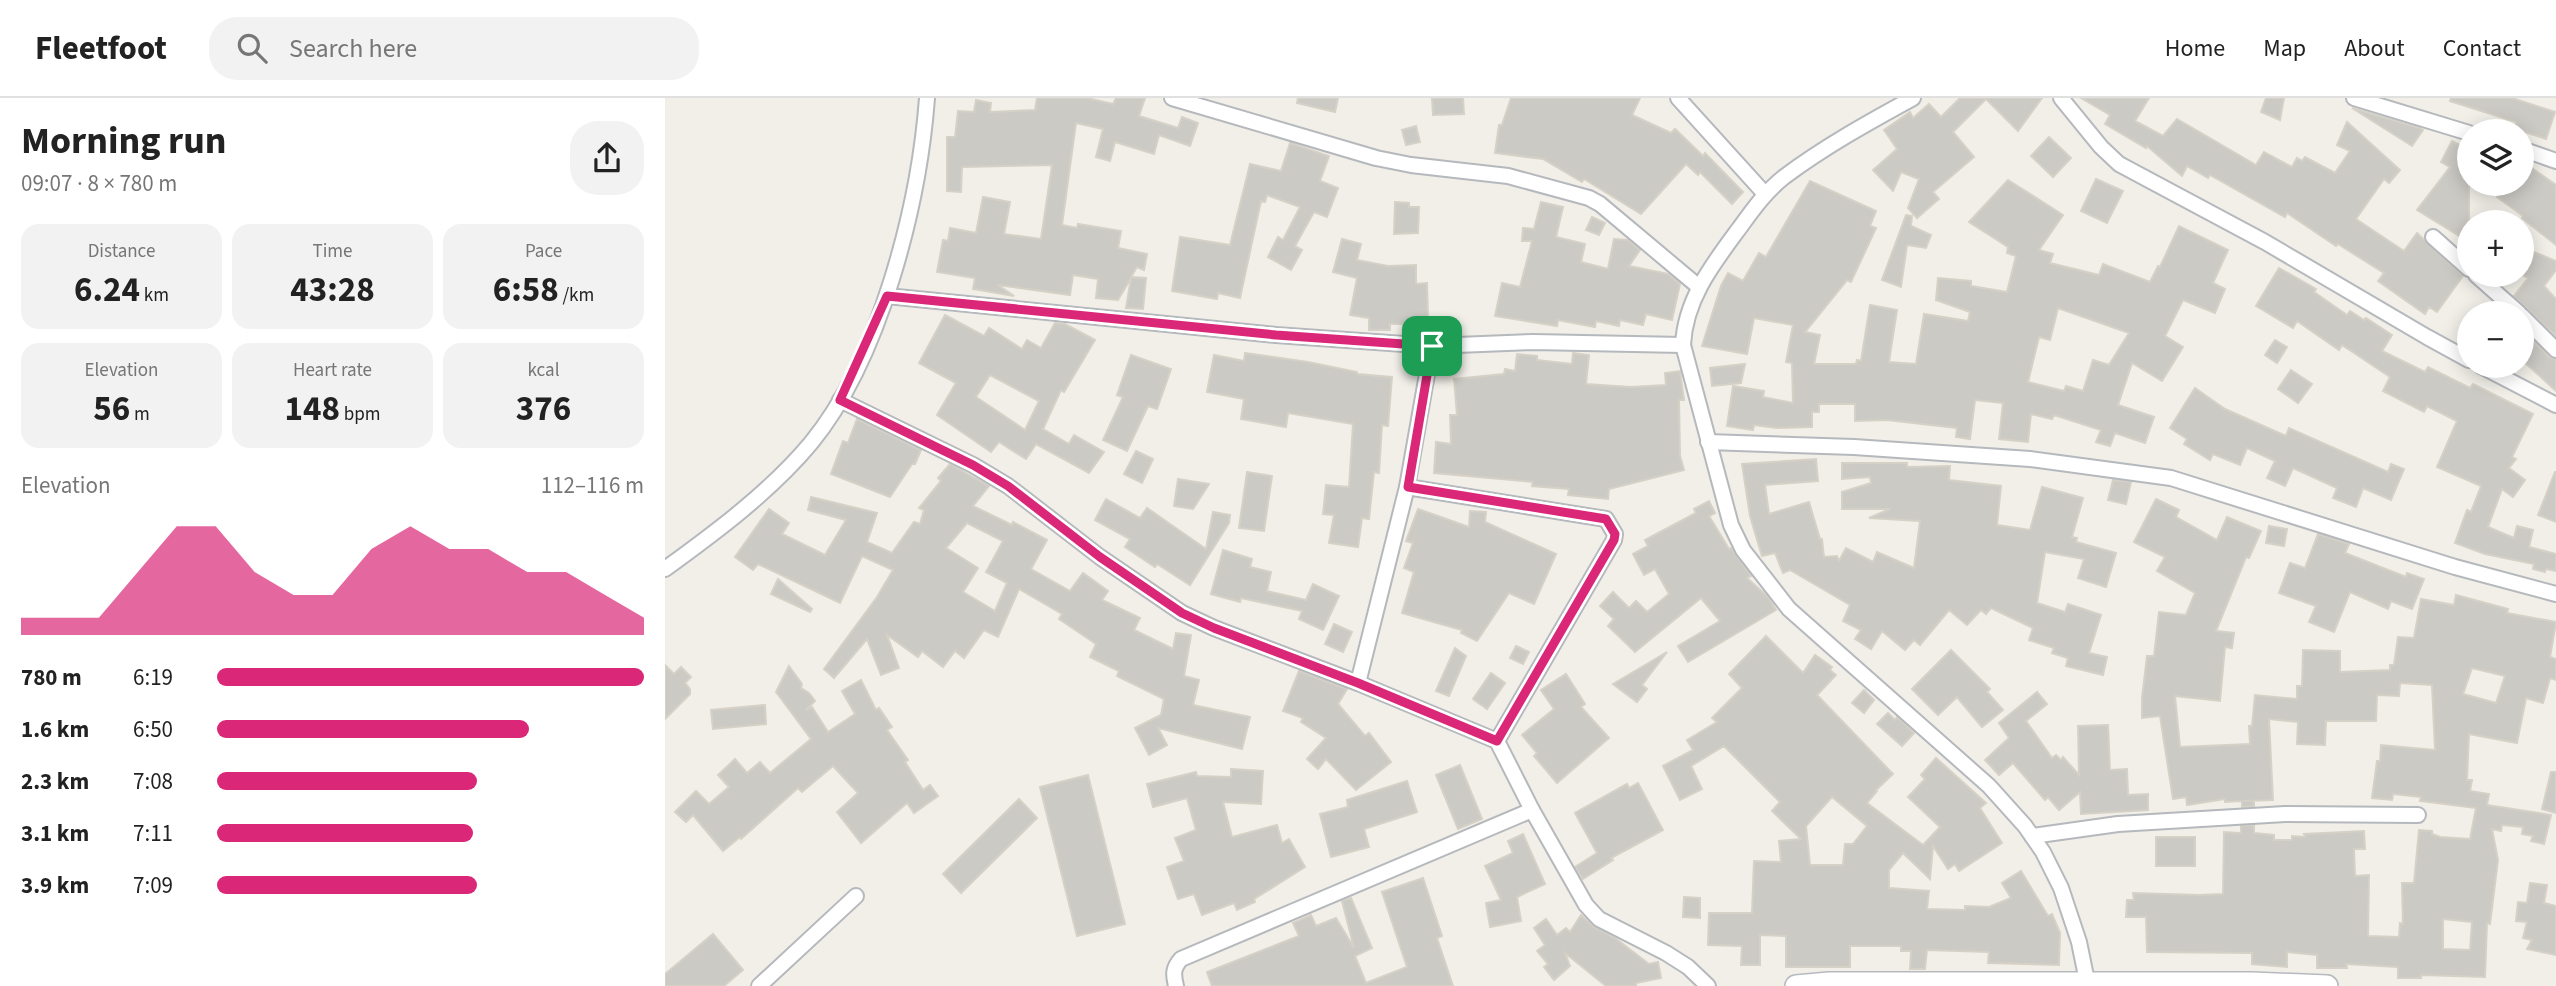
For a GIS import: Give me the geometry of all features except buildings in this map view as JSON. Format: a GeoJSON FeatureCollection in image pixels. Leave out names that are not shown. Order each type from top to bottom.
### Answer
{"type":"FeatureCollection","features":[{"type":"Feature","properties":{"kind":"street"},"geometry":{"type":"LineString","coordinates":[[665,569],[735,516],[778,478],[811,443],[840,400],[887,296],[917,178],[925,134],[927,98]]}},
{"type":"Feature","properties":{"kind":"street"},"geometry":{"type":"LineString","coordinates":[[1172,98],[1376,158],[1411,165],[1508,176],[1590,198],[1699,287]]}},
{"type":"Feature","properties":{"kind":"street"},"geometry":{"type":"LineString","coordinates":[[1678,98],[1765,194]]}},
{"type":"Feature","properties":{"kind":"street"},"geometry":{"type":"LineString","coordinates":[[1913,98],[1865,125],[1784,178],[1765,194],[1699,287],[1687,315],[1683,345],[1731,525],[1742,550],[1789,609],[1989,786],[2032,836],[2061,888],[2079,942],[2088,984]]}},
{"type":"Feature","properties":{"kind":"street"},"geometry":{"type":"LineString","coordinates":[[2061,98],[2101,147],[2119,164],[2265,242],[2457,353]]}},
{"type":"Feature","properties":{"kind":"street"},"geometry":{"type":"LineString","coordinates":[[2354,98],[2457,130]]}},
{"type":"Feature","properties":{"kind":"street"},"geometry":{"type":"LineString","coordinates":[[2534,153],[2556,161]]}},
{"type":"Feature","properties":{"kind":"street"},"geometry":{"type":"LineString","coordinates":[[2433,237],[2457,258]]}},
{"type":"Feature","properties":{"kind":"street"},"geometry":{"type":"LineString","coordinates":[[2489,287],[2505,301]]}},
{"type":"Feature","properties":{"kind":"street"},"geometry":{"type":"LineString","coordinates":[[887,296],[1276,335],[1432,346],[1533,342],[1683,345]]}},
{"type":"Feature","properties":{"kind":"street"},"geometry":{"type":"LineString","coordinates":[[2534,329],[2556,350]]}},
{"type":"Feature","properties":{"kind":"street"},"geometry":{"type":"LineString","coordinates":[[1358,683],[1408,487],[1432,346]]}},
{"type":"Feature","properties":{"kind":"street"},"geometry":{"type":"LineString","coordinates":[[2504,378],[2556,405]]}},
{"type":"Feature","properties":{"kind":"street"},"geometry":{"type":"LineString","coordinates":[[840,400],[973,465],[1008,486],[1100,557],[1182,613],[1497,741],[1532,810],[1586,905],[1599,919],[1688,967],[1708,986]]}},
{"type":"Feature","properties":{"kind":"street"},"geometry":{"type":"LineString","coordinates":[[1708,442],[1854,447],[2030,459],[2171,478],[2455,567],[2556,594]]}},
{"type":"Feature","properties":{"kind":"street"},"geometry":{"type":"LineString","coordinates":[[1408,487],[1606,519],[1615,534],[1614,540],[1497,741]]}},
{"type":"Feature","properties":{"kind":"street"},"geometry":{"type":"LineString","coordinates":[[1176,986],[1173,975],[1175,965],[1181,959],[1532,810]]}},
{"type":"Feature","properties":{"kind":"street"},"geometry":{"type":"LineString","coordinates":[[2032,836],[2118,824],[2285,814],[2418,816]]}},
{"type":"Feature","properties":{"kind":"street"},"geometry":{"type":"LineString","coordinates":[[759,986],[856,896]]}},
{"type":"Feature","properties":{"kind":"street"},"geometry":{"type":"LineString","coordinates":[[1796,986],[1829,983],[2252,983],[2327,986]]}},
{"type":"Feature","properties":{"kind":"route"},"geometry":{"type":"LineString","coordinates":[[887,296],[1276,335],[1432,346],[1408,487],[1606,519],[1615,534],[1614,540],[1497,741],[1182,613],[1100,557],[1008,486],[973,465],[840,400],[887,296]]}}]}
